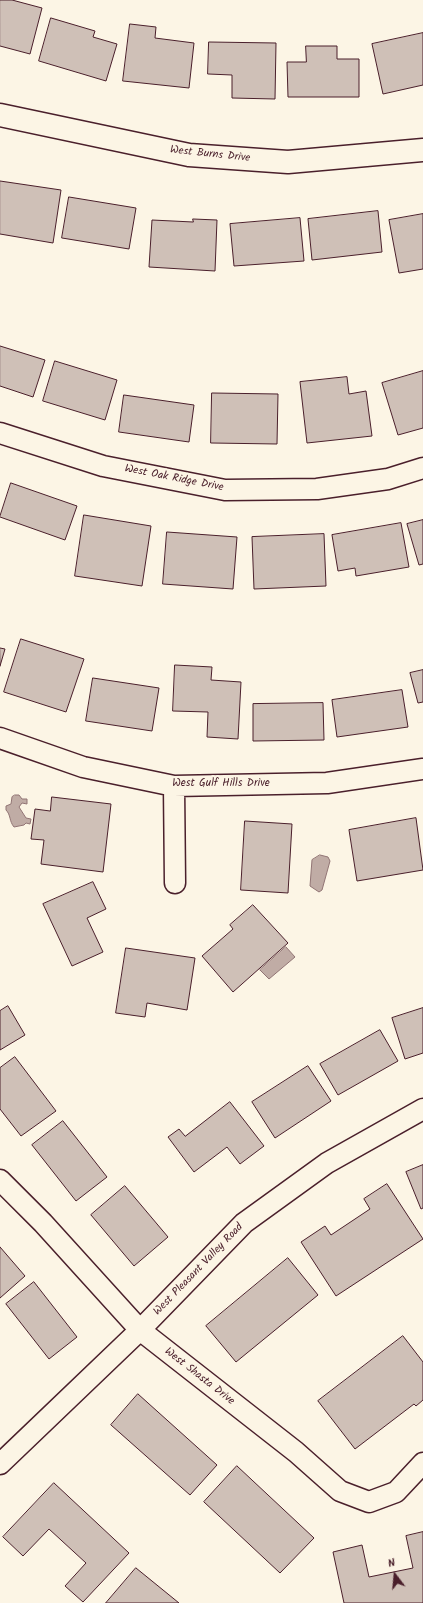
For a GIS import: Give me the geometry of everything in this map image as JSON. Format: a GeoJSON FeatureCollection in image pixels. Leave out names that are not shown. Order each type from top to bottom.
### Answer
{"type":"FeatureCollection","features":[{"type":"Feature","properties":{"kind":"street","name":"West Burns Drive"},"geometry":{"type":"LineString","coordinates":[[0,115],[189,155],[288,162],[423,150]]}},
{"type":"Feature","properties":{"kind":"street","name":"West Oak Ridge Drive"},"geometry":{"type":"LineString","coordinates":[[0,433],[104,466],[225,490],[317,489],[388,479],[423,468]]}},
{"type":"Feature","properties":{"kind":"street","name":"West Gulf Hills Drive"},"geometry":{"type":"LineString","coordinates":[[0,738],[83,767],[174,786],[327,783],[423,769]]}},
{"type":"Feature","properties":{"kind":"street"},"geometry":{"type":"LineString","coordinates":[[174,786],[175,883]]}},
{"type":"Feature","properties":{"kind":"street","name":"West Pleasant Valley Road"},"geometry":{"type":"LineString","coordinates":[[0,1464],[140,1330],[244,1223],[327,1163],[423,1109]]}},
{"type":"Feature","properties":{"kind":"street","name":"West Shasta Drive"},"geometry":{"type":"LineString","coordinates":[[0,1180],[43,1223],[140,1330],[296,1452],[340,1490],[369,1502],[396,1492],[423,1463]]}},
{"type":"Feature","properties":{"kind":"shaded area"},"geometry":{"type":"Polygon","coordinates":[[[19,795],[22,799],[27,799],[27,804],[22,803],[19,807],[26,818],[31,819],[30,824],[26,823],[24,825],[14,827],[12,825],[9,814],[6,810],[6,806],[11,804],[12,797],[19,795]]]}},
{"type":"Feature","properties":{"kind":"shaded area"},"geometry":{"type":"Polygon","coordinates":[[[320,855],[328,857],[330,861],[322,890],[319,892],[310,886],[312,860],[320,855]]]}},
{"type":"Feature","properties":{"kind":"shaded area"},"geometry":{"type":"Polygon","coordinates":[[[286,947],[295,957],[269,979],[260,970],[286,947]]]}},
{"type":"Feature","properties":{"kind":"building"},"geometry":{"type":"Polygon","coordinates":[[[0,0],[12,0],[42,8],[30,54],[0,46],[0,0]]]}},
{"type":"Feature","properties":{"kind":"building"},"geometry":{"type":"Polygon","coordinates":[[[51,18],[95,31],[93,37],[117,44],[106,81],[39,61],[51,18]]]}},
{"type":"Feature","properties":{"kind":"building"},"geometry":{"type":"Polygon","coordinates":[[[130,24],[156,27],[155,38],[194,43],[189,88],[123,81],[130,24]]]}},
{"type":"Feature","properties":{"kind":"building"},"geometry":{"type":"Polygon","coordinates":[[[423,33],[423,85],[383,94],[372,44],[423,33]]]}},
{"type":"Feature","properties":{"kind":"building"},"geometry":{"type":"Polygon","coordinates":[[[209,42],[276,43],[275,99],[232,98],[232,75],[208,74],[209,42]]]}},
{"type":"Feature","properties":{"kind":"building"},"geometry":{"type":"Polygon","coordinates":[[[306,46],[337,46],[337,59],[359,59],[359,97],[288,97],[287,62],[306,62],[306,46]]]}},
{"type":"Feature","properties":{"kind":"building"},"geometry":{"type":"Polygon","coordinates":[[[0,181],[61,190],[53,243],[0,234],[0,181]]]}},
{"type":"Feature","properties":{"kind":"building"},"geometry":{"type":"Polygon","coordinates":[[[69,197],[136,208],[129,249],[62,238],[69,197]]]}},
{"type":"Feature","properties":{"kind":"building"},"geometry":{"type":"Polygon","coordinates":[[[378,211],[382,252],[312,260],[308,219],[378,211]]]}},
{"type":"Feature","properties":{"kind":"building"},"geometry":{"type":"Polygon","coordinates":[[[423,214],[423,269],[399,273],[389,220],[423,214]]]}},
{"type":"Feature","properties":{"kind":"building"},"geometry":{"type":"Polygon","coordinates":[[[300,218],[304,261],[234,266],[230,224],[300,218]]]}},
{"type":"Feature","properties":{"kind":"building"},"geometry":{"type":"Polygon","coordinates":[[[193,219],[217,220],[215,271],[149,267],[152,220],[193,222],[193,219]]]}},
{"type":"Feature","properties":{"kind":"building"},"geometry":{"type":"Polygon","coordinates":[[[0,346],[45,360],[33,397],[0,386],[0,346]]]}},
{"type":"Feature","properties":{"kind":"building"},"geometry":{"type":"Polygon","coordinates":[[[55,361],[117,380],[105,420],[43,401],[55,361]]]}},
{"type":"Feature","properties":{"kind":"building"},"geometry":{"type":"Polygon","coordinates":[[[423,371],[423,428],[398,435],[382,383],[423,371]]]}},
{"type":"Feature","properties":{"kind":"building"},"geometry":{"type":"Polygon","coordinates":[[[347,377],[349,394],[366,391],[372,436],[307,443],[300,382],[347,377]]]}},
{"type":"Feature","properties":{"kind":"building"},"geometry":{"type":"Polygon","coordinates":[[[212,393],[278,394],[277,444],[211,443],[212,393]]]}},
{"type":"Feature","properties":{"kind":"building"},"geometry":{"type":"Polygon","coordinates":[[[124,395],[194,405],[189,442],[119,432],[124,395]]]}},
{"type":"Feature","properties":{"kind":"building"},"geometry":{"type":"Polygon","coordinates":[[[11,483],[77,506],[65,540],[0,517],[11,483]]]}},
{"type":"Feature","properties":{"kind":"building"},"geometry":{"type":"Polygon","coordinates":[[[84,515],[151,526],[142,586],[75,576],[84,515]]]}},
{"type":"Feature","properties":{"kind":"building"},"geometry":{"type":"Polygon","coordinates":[[[423,520],[423,564],[419,565],[407,524],[423,520]]]}},
{"type":"Feature","properties":{"kind":"building"},"geometry":{"type":"Polygon","coordinates":[[[401,523],[409,567],[356,576],[355,568],[338,571],[332,535],[401,523]]]}},
{"type":"Feature","properties":{"kind":"building"},"geometry":{"type":"Polygon","coordinates":[[[167,532],[237,537],[233,589],[163,584],[167,532]]]}},
{"type":"Feature","properties":{"kind":"building"},"geometry":{"type":"Polygon","coordinates":[[[324,534],[326,586],[254,589],[252,537],[324,534]]]}},
{"type":"Feature","properties":{"kind":"building"},"geometry":{"type":"Polygon","coordinates":[[[21,639],[84,659],[66,712],[4,692],[21,639]]]}},
{"type":"Feature","properties":{"kind":"building"},"geometry":{"type":"Polygon","coordinates":[[[0,648],[5,649],[0,666],[0,648]]]}},
{"type":"Feature","properties":{"kind":"building"},"geometry":{"type":"Polygon","coordinates":[[[175,665],[212,667],[211,680],[241,682],[238,739],[207,737],[208,712],[173,711],[175,665]]]}},
{"type":"Feature","properties":{"kind":"building"},"geometry":{"type":"Polygon","coordinates":[[[423,670],[423,702],[418,703],[410,673],[423,670]]]}},
{"type":"Feature","properties":{"kind":"building"},"geometry":{"type":"Polygon","coordinates":[[[93,678],[159,688],[152,731],[86,721],[93,678]]]}},
{"type":"Feature","properties":{"kind":"building"},"geometry":{"type":"Polygon","coordinates":[[[402,690],[408,727],[337,737],[332,700],[402,690]]]}},
{"type":"Feature","properties":{"kind":"building"},"geometry":{"type":"Polygon","coordinates":[[[323,703],[324,740],[253,741],[253,704],[323,703]]]}},
{"type":"Feature","properties":{"kind":"building"},"geometry":{"type":"Polygon","coordinates":[[[52,797],[111,804],[103,872],[41,864],[44,840],[31,839],[35,809],[50,811],[52,797]]]}},
{"type":"Feature","properties":{"kind":"building"},"geometry":{"type":"Polygon","coordinates":[[[416,818],[423,870],[357,881],[349,830],[416,818]]]}},
{"type":"Feature","properties":{"kind":"building"},"geometry":{"type":"Polygon","coordinates":[[[245,821],[292,824],[288,893],[241,890],[245,821]]]}},
{"type":"Feature","properties":{"kind":"building"},"geometry":{"type":"Polygon","coordinates":[[[93,882],[106,909],[87,918],[103,952],[72,966],[43,904],[93,882]]]}},
{"type":"Feature","properties":{"kind":"building"},"geometry":{"type":"Polygon","coordinates":[[[253,905],[288,943],[233,992],[202,956],[233,929],[230,925],[253,905]]]}},
{"type":"Feature","properties":{"kind":"building"},"geometry":{"type":"Polygon","coordinates":[[[126,948],[195,958],[187,1010],[147,1003],[145,1017],[116,1013],[126,948]]]}},
{"type":"Feature","properties":{"kind":"building"},"geometry":{"type":"Polygon","coordinates":[[[8,1006],[25,1035],[0,1050],[0,1011],[8,1006]]]}},
{"type":"Feature","properties":{"kind":"building"},"geometry":{"type":"Polygon","coordinates":[[[423,1008],[423,1053],[405,1059],[392,1018],[423,1008]]]}},
{"type":"Feature","properties":{"kind":"building"},"geometry":{"type":"Polygon","coordinates":[[[380,1030],[398,1061],[338,1095],[320,1064],[380,1030]]]}},
{"type":"Feature","properties":{"kind":"building"},"geometry":{"type":"Polygon","coordinates":[[[15,1057],[56,1111],[21,1136],[0,1109],[0,1068],[15,1057]]]}},
{"type":"Feature","properties":{"kind":"building"},"geometry":{"type":"Polygon","coordinates":[[[308,1066],[331,1101],[275,1138],[252,1102],[308,1066]]]}},
{"type":"Feature","properties":{"kind":"building"},"geometry":{"type":"Polygon","coordinates":[[[230,1102],[264,1146],[240,1164],[227,1147],[194,1172],[168,1137],[179,1129],[185,1136],[230,1102]]]}},
{"type":"Feature","properties":{"kind":"building"},"geometry":{"type":"Polygon","coordinates":[[[63,1121],[107,1177],[76,1201],[32,1145],[63,1121]]]}},
{"type":"Feature","properties":{"kind":"building"},"geometry":{"type":"Polygon","coordinates":[[[423,1165],[423,1208],[421,1209],[406,1172],[423,1165]]]}},
{"type":"Feature","properties":{"kind":"building"},"geometry":{"type":"Polygon","coordinates":[[[387,1184],[423,1239],[336,1296],[301,1242],[325,1226],[331,1235],[370,1209],[364,1199],[387,1184]]]}},
{"type":"Feature","properties":{"kind":"building"},"geometry":{"type":"Polygon","coordinates":[[[125,1186],[168,1237],[134,1266],[91,1215],[125,1186]]]}},
{"type":"Feature","properties":{"kind":"building"},"geometry":{"type":"Polygon","coordinates":[[[0,1247],[25,1276],[0,1298],[0,1247]]]}},
{"type":"Feature","properties":{"kind":"building"},"geometry":{"type":"Polygon","coordinates":[[[288,1258],[318,1295],[236,1362],[206,1326],[288,1258]]]}},
{"type":"Feature","properties":{"kind":"building"},"geometry":{"type":"Polygon","coordinates":[[[34,1282],[77,1337],[49,1359],[6,1304],[34,1282]]]}},
{"type":"Feature","properties":{"kind":"building"},"geometry":{"type":"Polygon","coordinates":[[[403,1336],[423,1362],[423,1400],[416,1406],[414,1404],[355,1449],[318,1401],[403,1336]]]}},
{"type":"Feature","properties":{"kind":"building"},"geometry":{"type":"Polygon","coordinates":[[[138,1394],[217,1465],[190,1495],[111,1425],[138,1394]]]}},
{"type":"Feature","properties":{"kind":"building"},"geometry":{"type":"Polygon","coordinates":[[[237,1466],[314,1538],[280,1573],[204,1502],[237,1466]]]}},
{"type":"Feature","properties":{"kind":"building"},"geometry":{"type":"Polygon","coordinates":[[[54,1483],[129,1553],[83,1602],[65,1586],[86,1563],[49,1529],[23,1556],[3,1537],[54,1483]]]}},
{"type":"Feature","properties":{"kind":"building"},"geometry":{"type":"Polygon","coordinates":[[[423,1532],[423,1603],[344,1603],[333,1552],[362,1545],[369,1577],[413,1568],[406,1536],[423,1532]]]}},
{"type":"Feature","properties":{"kind":"building"},"geometry":{"type":"Polygon","coordinates":[[[136,1568],[179,1603],[106,1603],[136,1568]]]}}]}
